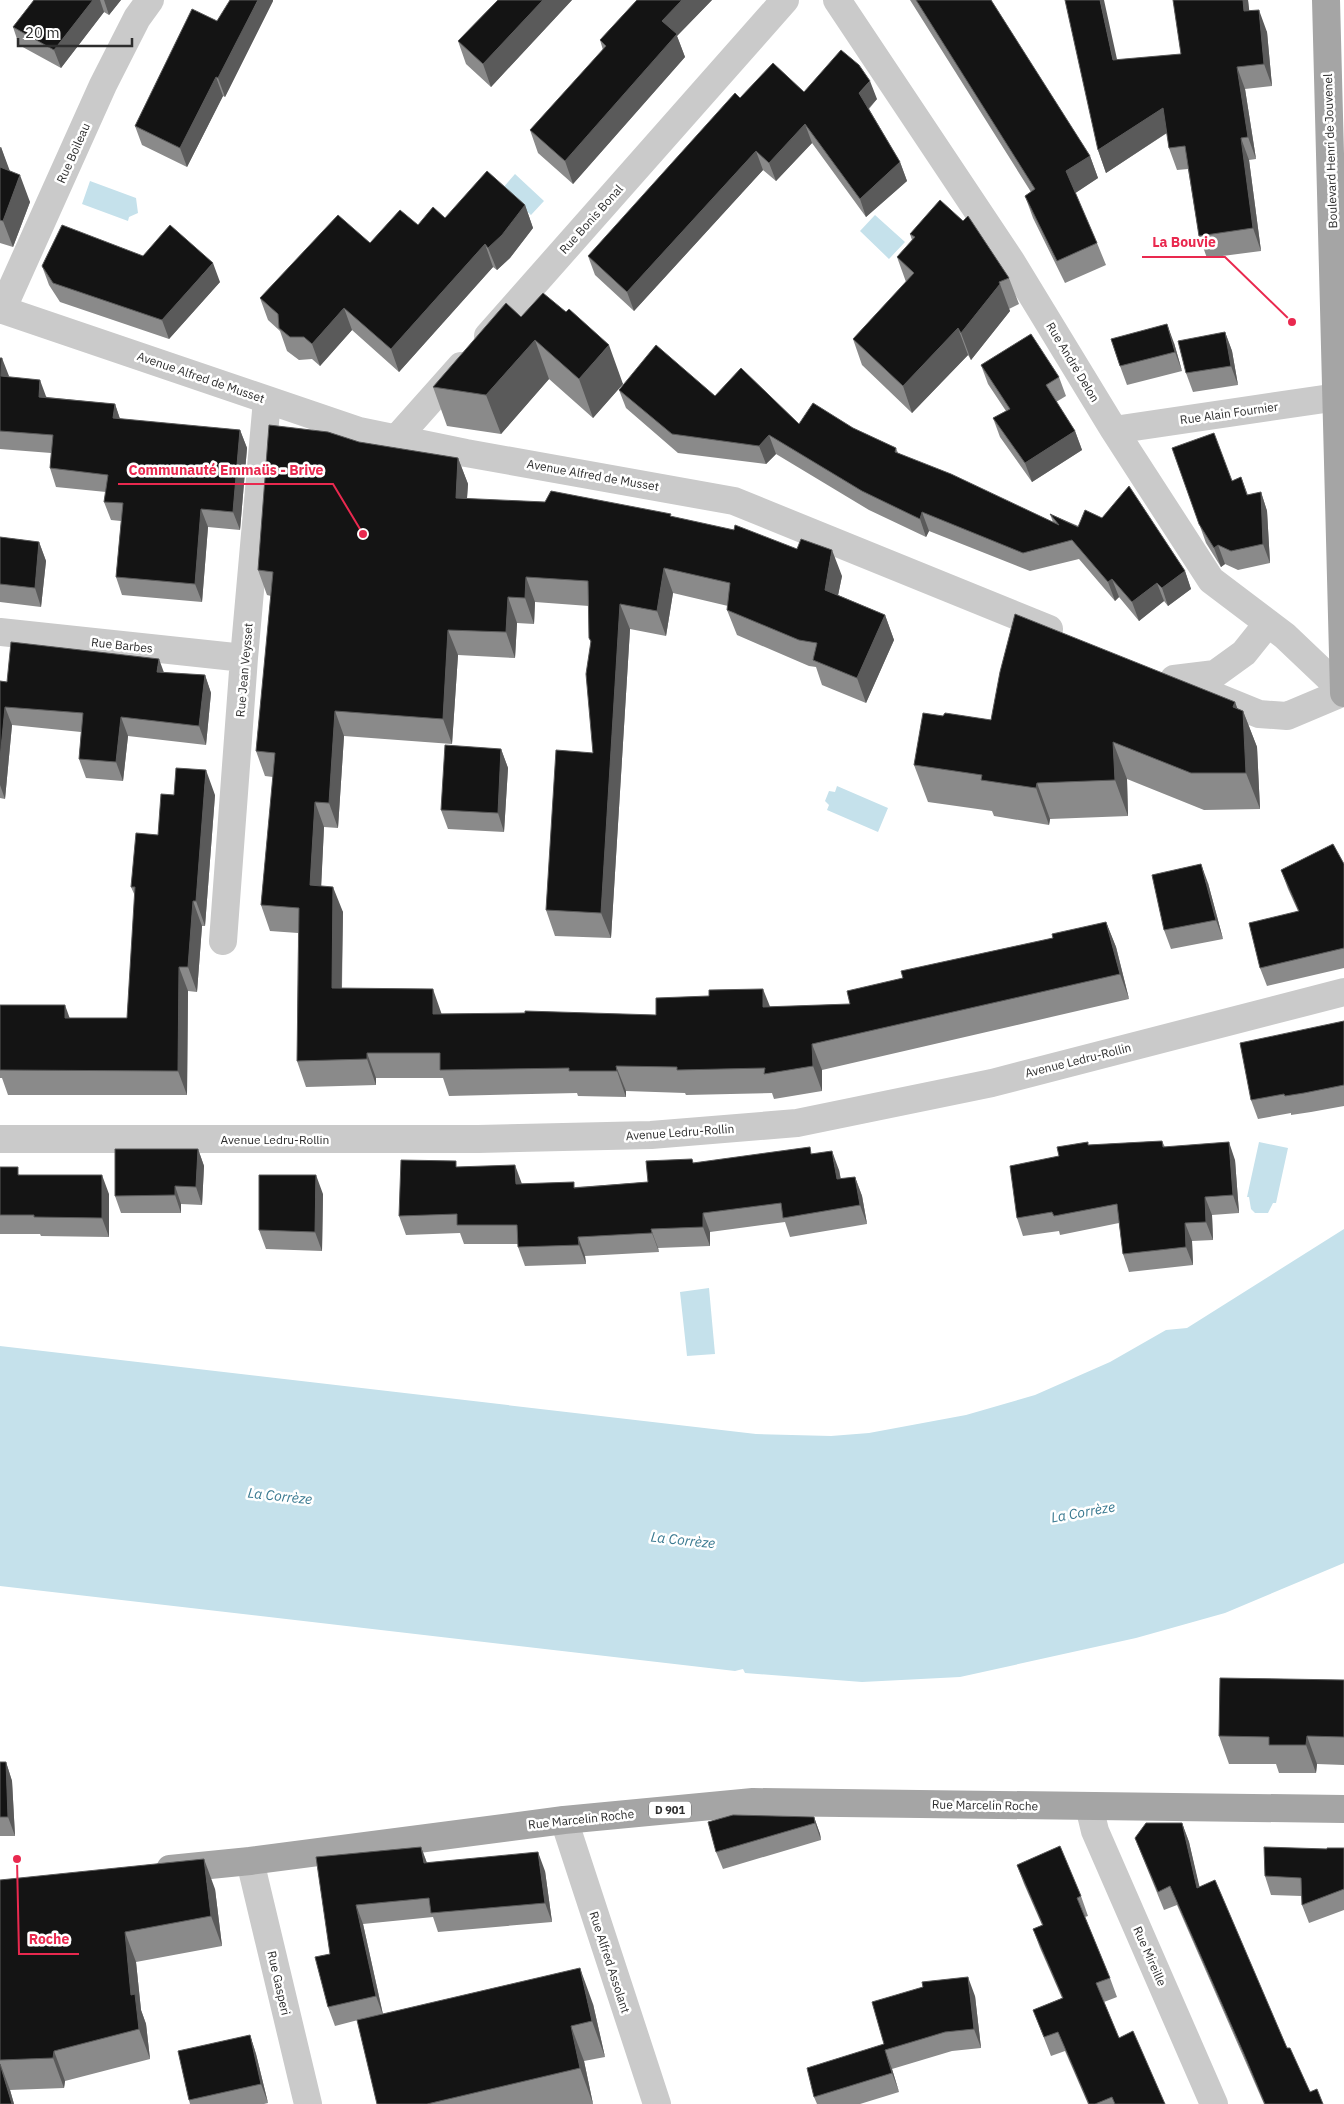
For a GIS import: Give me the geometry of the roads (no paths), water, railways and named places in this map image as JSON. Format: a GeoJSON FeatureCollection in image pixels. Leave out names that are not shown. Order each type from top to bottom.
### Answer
{"type":"FeatureCollection","features":[{"type":"Feature","properties":{"kind":"main road","name":"Boulevard Henri de Jouvenel"},"geometry":{"type":"LineString","coordinates":[[1326,0],[1341,396],[1344,692]]}},
{"type":"Feature","properties":{"kind":"main road","name":"Rue Marcelin Roche"},"geometry":{"type":"LineString","coordinates":[[142,1871],[250,1861],[564,1820],[753,1802],[1344,1809]]}},
{"type":"Feature","properties":{"kind":"street","name":"Rue Boileau"},"geometry":{"type":"LineString","coordinates":[[1,309],[103,85],[136,18],[150,0]]}},
{"type":"Feature","properties":{"kind":"street","name":"Rue Bonis Bonal"},"geometry":{"type":"LineString","coordinates":[[396,439],[785,0]]}},
{"type":"Feature","properties":{"kind":"street","name":"Rue André Delon"},"geometry":{"type":"LineString","coordinates":[[837,0],[1011,261],[1114,430],[1211,580],[1268,623],[1344,692]]}},
{"type":"Feature","properties":{"kind":"street","name":"Avenue Alfred de Musset"},"geometry":{"type":"LineString","coordinates":[[1,309],[359,431],[734,501],[1069,637]]}},
{"type":"Feature","properties":{"kind":"street","name":"Rue Alain Fournier"},"geometry":{"type":"LineString","coordinates":[[1114,430],[1341,396]]}},
{"type":"Feature","properties":{"kind":"street","name":"Rue Jean Veysset"},"geometry":{"type":"LineString","coordinates":[[224,941],[244,658],[267,400]]}},
{"type":"Feature","properties":{"kind":"street"},"geometry":{"type":"LineString","coordinates":[[1174,679],[1215,674],[1244,653],[1268,623]]}},
{"type":"Feature","properties":{"kind":"street","name":"Rue Barbes"},"geometry":{"type":"LineString","coordinates":[[0,632],[244,658]]}},
{"type":"Feature","properties":{"kind":"street"},"geometry":{"type":"LineString","coordinates":[[1147,668],[1259,714],[1287,716],[1344,692]]}},
{"type":"Feature","properties":{"kind":"street","name":"Avenue Ledru-Rollin"},"geometry":{"type":"LineString","coordinates":[[0,1139],[497,1139],[651,1135],[797,1123],[992,1082],[1344,992]]}},
{"type":"Feature","properties":{"kind":"street","name":"Rue Mireille"},"geometry":{"type":"LineString","coordinates":[[1089,1806],[1095,1831],[1214,2104]]}},
{"type":"Feature","properties":{"kind":"street","name":"Rue Alfred Assolant"},"geometry":{"type":"LineString","coordinates":[[564,1820],[657,2104]]}},
{"type":"Feature","properties":{"kind":"street","name":"Rue Gasperi"},"geometry":{"type":"LineString","coordinates":[[250,1861],[308,2104]]}},
{"type":"Feature","properties":{"kind":"water"},"geometry":{"type":"Polygon","coordinates":[[[515,174],[544,201],[531,215],[502,189],[515,174]]]}},
{"type":"Feature","properties":{"kind":"water"},"geometry":{"type":"Polygon","coordinates":[[[90,181],[136,198],[138,213],[129,217],[128,221],[82,204],[90,181]]]}},
{"type":"Feature","properties":{"kind":"water"},"geometry":{"type":"Polygon","coordinates":[[[875,215],[905,242],[889,259],[860,231],[875,215]]]}},
{"type":"Feature","properties":{"kind":"water"},"geometry":{"type":"Polygon","coordinates":[[[837,786],[888,808],[878,832],[827,810],[829,805],[825,801],[829,791],[835,792],[837,786]]]}},
{"type":"Feature","properties":{"kind":"water"},"geometry":{"type":"Polygon","coordinates":[[[1259,1142],[1288,1148],[1276,1203],[1273,1203],[1268,1213],[1255,1213],[1251,1209],[1249,1197],[1247,1197],[1259,1142]]]}},
{"type":"Feature","properties":{"kind":"water","name":"La Corrèze"},"geometry":{"type":"Polygon","coordinates":[[[1344,1229],[1344,1563],[1225,1613],[1136,1638],[960,1677],[862,1682],[745,1673],[743,1669],[735,1671],[0,1586],[0,1346],[756,1434],[831,1436],[869,1433],[966,1415],[1035,1395],[1110,1362],[1166,1330],[1187,1328],[1344,1229]]]}},
{"type":"Feature","properties":{"kind":"water"},"geometry":{"type":"Polygon","coordinates":[[[709,1288],[715,1354],[687,1356],[680,1292],[709,1288]]]}},
{"type":"Feature","properties":{"kind":"place","name":"La Bouvie"},"geometry":{"type":"Point","coordinates":[1292,322]}},
{"type":"Feature","properties":{"kind":"place","name":"Communauté Emmaüs - Brive"},"geometry":{"type":"Point","coordinates":[363,534]}},
{"type":"Feature","properties":{"kind":"place","name":"Roche"},"geometry":{"type":"Point","coordinates":[17,1859]}}]}
